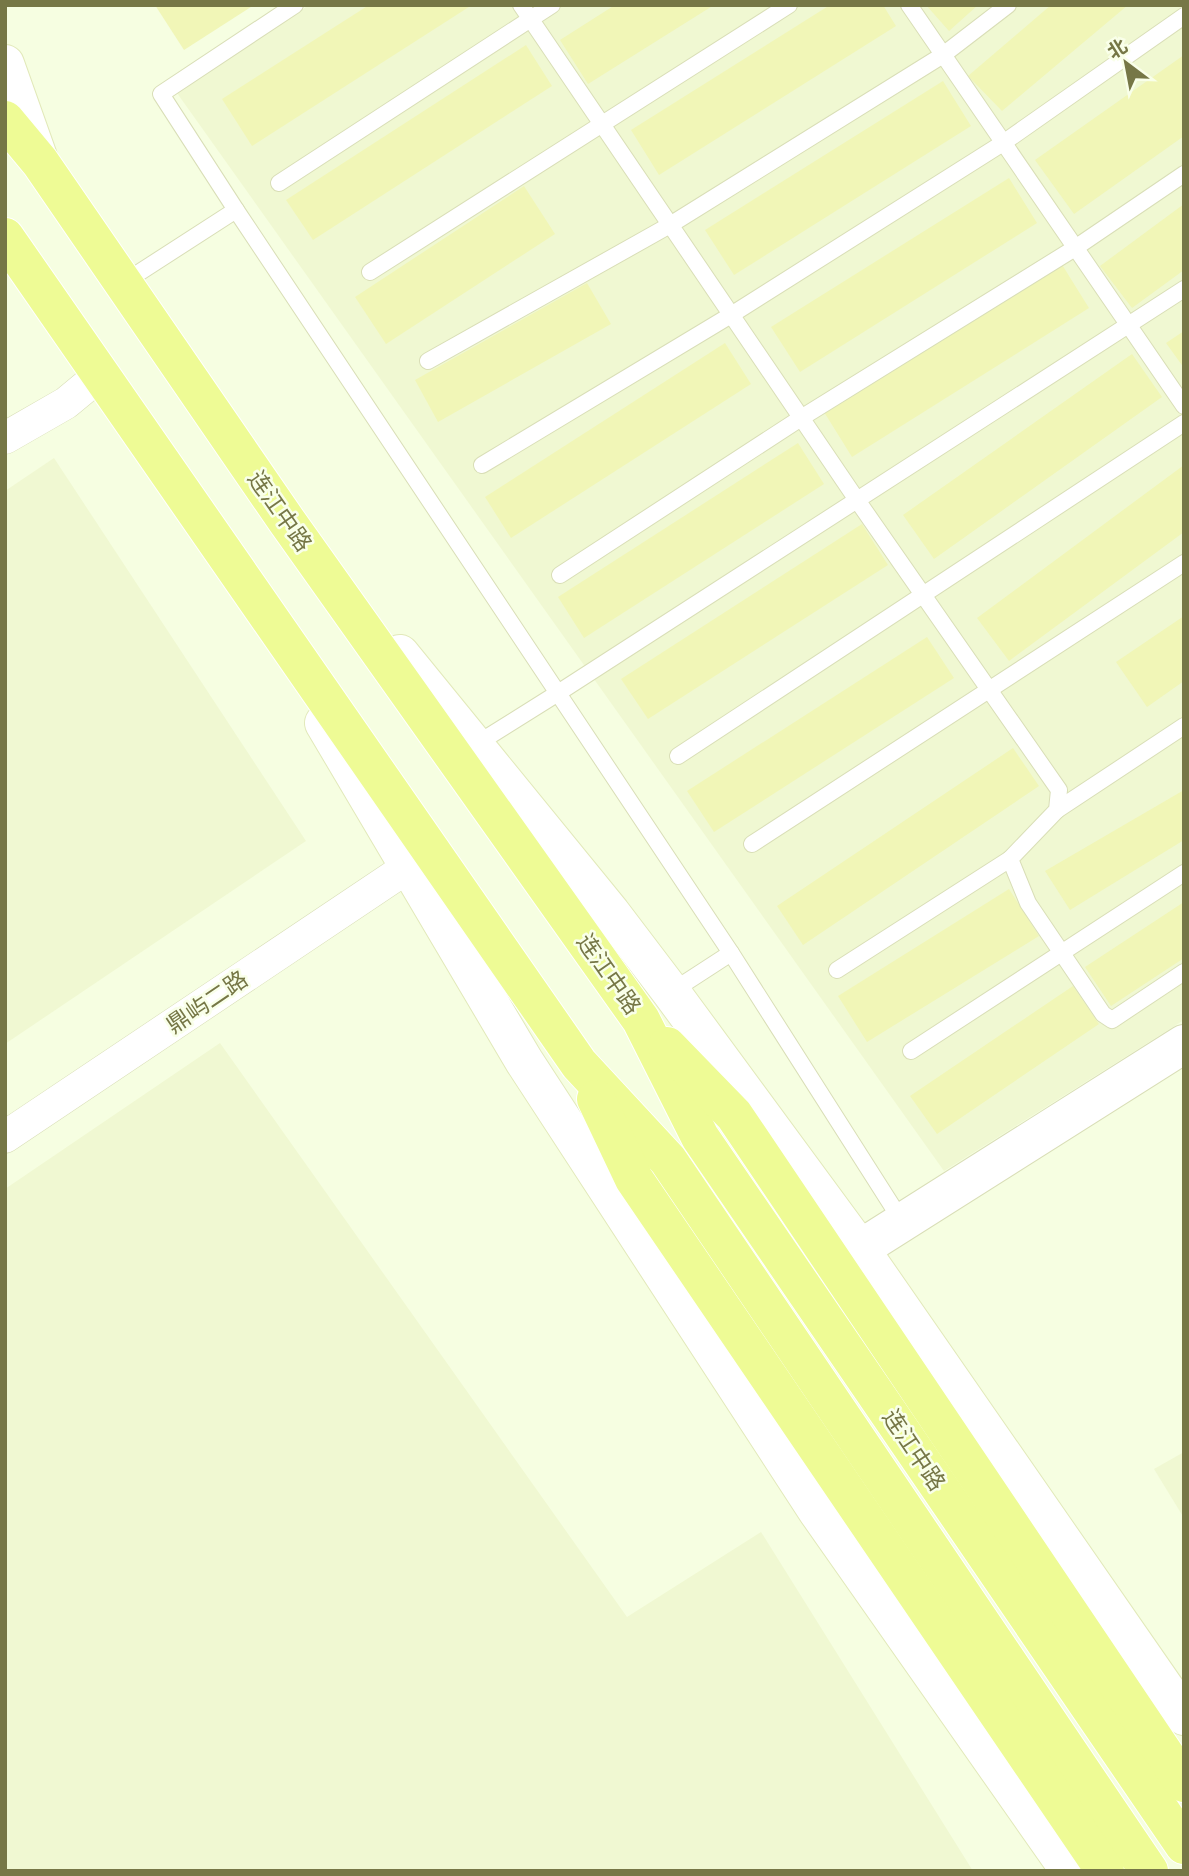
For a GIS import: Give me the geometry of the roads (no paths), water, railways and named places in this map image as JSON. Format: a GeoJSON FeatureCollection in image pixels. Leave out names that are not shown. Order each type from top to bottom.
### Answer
{"type":"FeatureCollection","features":[{"type":"Feature","properties":{"kind":"highway","name":"连江中路"},"geometry":{"type":"LineString","coordinates":[[5,120],[40,162],[286,520],[642,1020],[700,1137],[1184,1845]]}},
{"type":"Feature","properties":{"kind":"highway","name":"连江中路"},"geometry":{"type":"LineString","coordinates":[[5,237],[579,1064],[668,1160],[1149,1871]]}},
{"type":"Feature","properties":{"kind":"highway"},"geometry":{"type":"LineString","coordinates":[[642,1020],[734,1115],[1184,1783]]}},
{"type":"Feature","properties":{"kind":"highway"},"geometry":{"type":"LineString","coordinates":[[579,1064],[634,1179],[1105,1871]]}},
{"type":"Feature","properties":{"kind":"main road"},"geometry":{"type":"LineString","coordinates":[[5,64],[40,162]]}},
{"type":"Feature","properties":{"kind":"main road"},"geometry":{"type":"LineString","coordinates":[[286,520],[371,618],[611,912],[860,1249],[1184,1716]]}},
{"type":"Feature","properties":{"kind":"main road"},"geometry":{"type":"LineString","coordinates":[[232,564],[524,1061],[818,1512],[1070,1871]]}},
{"type":"Feature","properties":{"kind":"main road"},"geometry":{"type":"LineString","coordinates":[[860,1249],[1184,1044]]}},
{"type":"Feature","properties":{"kind":"street"},"geometry":{"type":"LineString","coordinates":[[5,438],[66,403],[101,374]]}},
{"type":"Feature","properties":{"kind":"street","name":"鼎屿二路"},"geometry":{"type":"LineString","coordinates":[[5,1137],[408,867]]}},
{"type":"Feature","properties":{"kind":"lane"},"geometry":{"type":"LineString","coordinates":[[295,5],[161,94],[731,953],[903,1223]]}},
{"type":"Feature","properties":{"kind":"lane"},"geometry":{"type":"LineString","coordinates":[[521,5],[857,500],[1059,790],[1058,810]]}},
{"type":"Feature","properties":{"kind":"lane"},"geometry":{"type":"LineString","coordinates":[[279,183],[552,5]]}},
{"type":"Feature","properties":{"kind":"lane"},"geometry":{"type":"LineString","coordinates":[[370,272],[789,5]]}},
{"type":"Feature","properties":{"kind":"lane"},"geometry":{"type":"LineString","coordinates":[[909,5],[1184,406]]}},
{"type":"Feature","properties":{"kind":"lane"},"geometry":{"type":"LineString","coordinates":[[428,360],[670,225],[943,55],[1008,5]]}},
{"type":"Feature","properties":{"kind":"lane"},"geometry":{"type":"LineString","coordinates":[[482,464],[731,315],[1003,143],[1184,16]]}},
{"type":"Feature","properties":{"kind":"lane"},"geometry":{"type":"LineString","coordinates":[[560,575],[801,418],[1075,248],[1184,174]]}},
{"type":"Feature","properties":{"kind":"lane"},"geometry":{"type":"LineString","coordinates":[[123,283],[236,210]]}},
{"type":"Feature","properties":{"kind":"lane"},"geometry":{"type":"LineString","coordinates":[[475,745],[1184,289]]}},
{"type":"Feature","properties":{"kind":"lane"},"geometry":{"type":"LineString","coordinates":[[678,756],[1184,423]]}},
{"type":"Feature","properties":{"kind":"lane"},"geometry":{"type":"LineString","coordinates":[[752,844],[1184,564]]}},
{"type":"Feature","properties":{"kind":"lane"},"geometry":{"type":"LineString","coordinates":[[837,970],[1010,859],[1058,810],[1184,726]]}},
{"type":"Feature","properties":{"kind":"lane"},"geometry":{"type":"LineString","coordinates":[[1010,859],[1028,903],[1102,1014],[1112,1020],[1184,972]]}},
{"type":"Feature","properties":{"kind":"lane"},"geometry":{"type":"LineString","coordinates":[[911,1051],[1184,873]]}},
{"type":"Feature","properties":{"kind":"lane"},"geometry":{"type":"LineString","coordinates":[[671,992],[731,953]]}}]}
